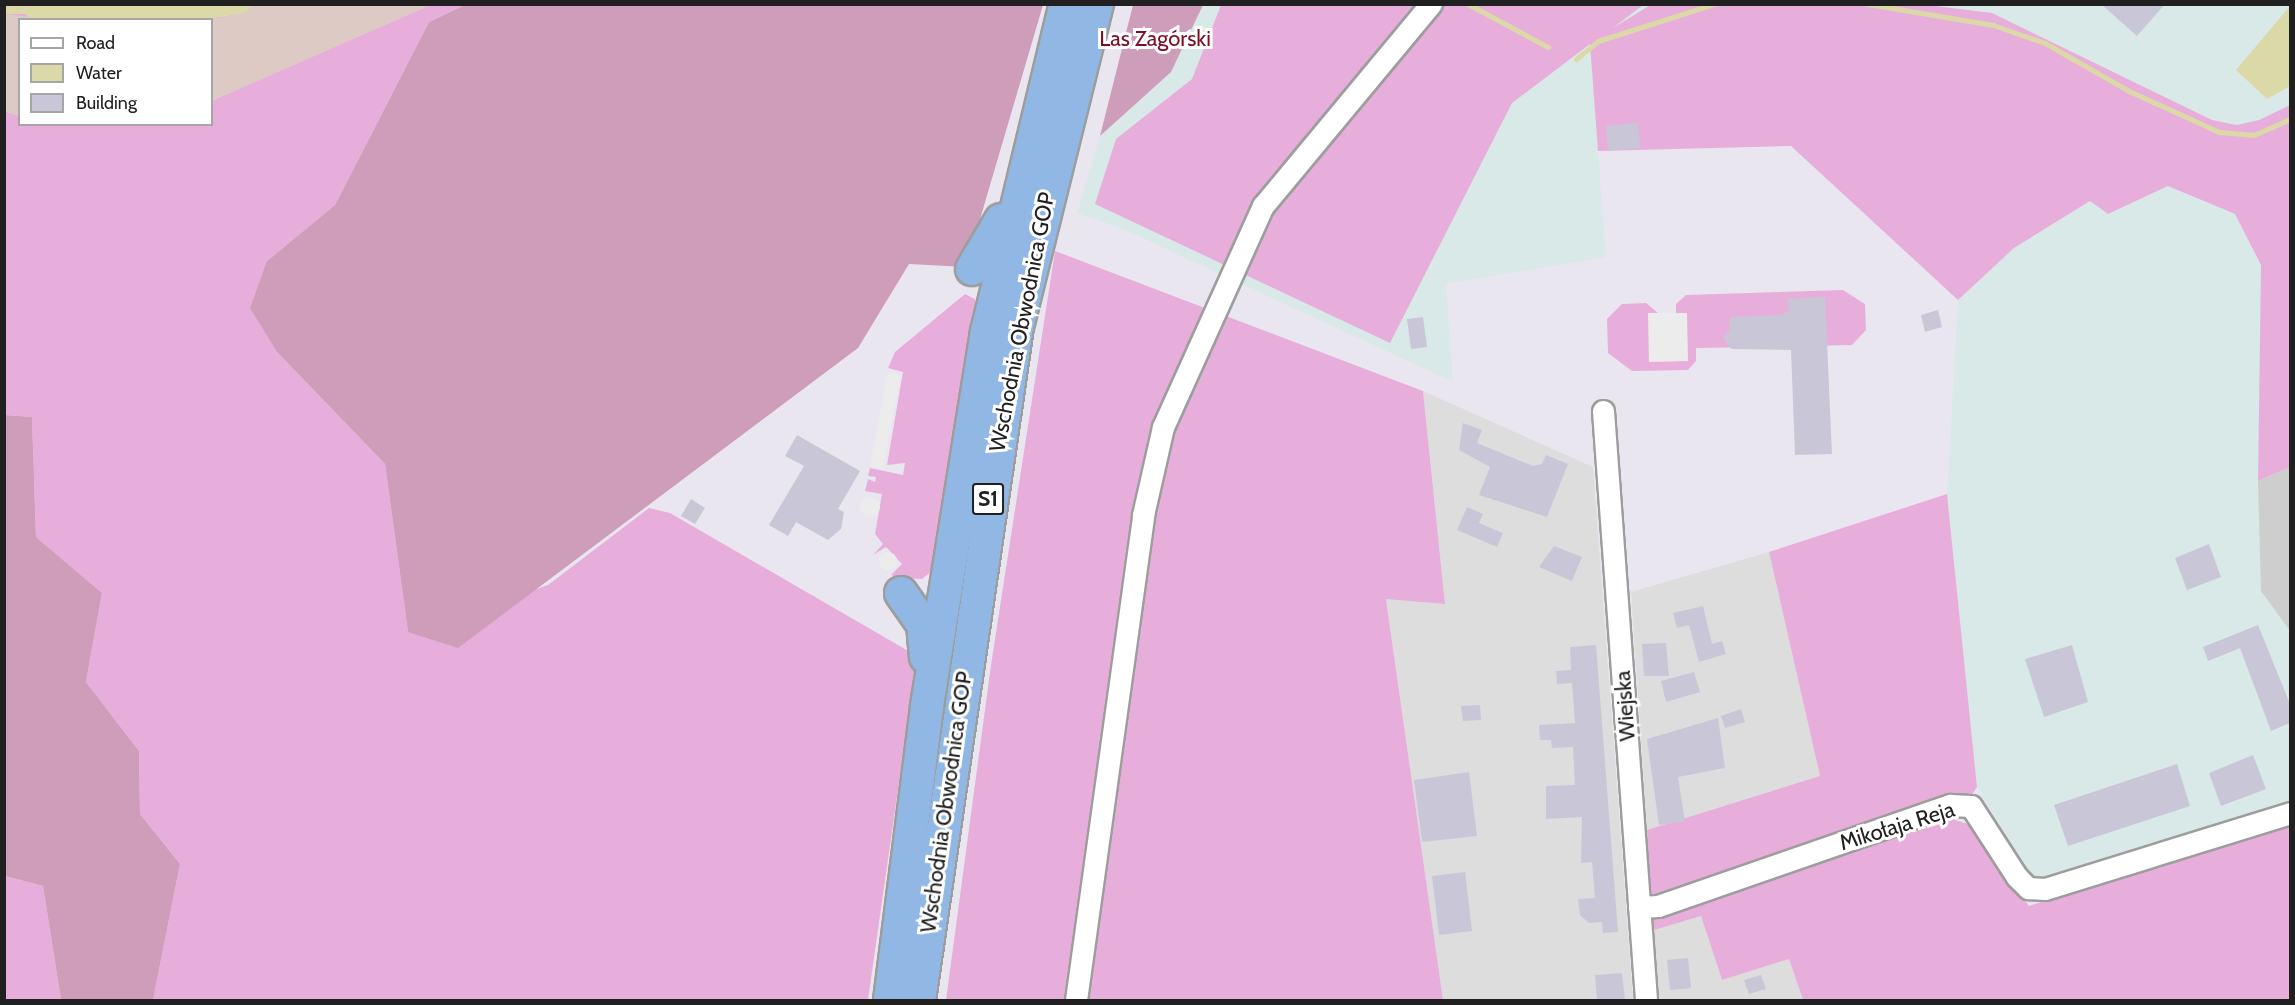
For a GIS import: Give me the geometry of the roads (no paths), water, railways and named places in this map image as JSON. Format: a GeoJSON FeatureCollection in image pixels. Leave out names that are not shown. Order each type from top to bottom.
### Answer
{"type":"FeatureCollection","features":[{"type":"Feature","properties":{"kind":"highway","name":"Wschodnia Obwodnica GOP"},"geometry":{"type":"LineString","coordinates":[[890,1000],[927,706],[985,343],[1023,170],[1066,4]]}},
{"type":"Feature","properties":{"kind":"highway","name":"Wschodnia Obwodnica GOP"},"geometry":{"type":"LineString","coordinates":[[919,1000],[1017,327],[1097,4]]}},
{"type":"Feature","properties":{"kind":"highway"},"geometry":{"type":"LineString","coordinates":[[972,268],[993,239],[1023,170]]}},
{"type":"Feature","properties":{"kind":"highway"},"geometry":{"type":"LineString","coordinates":[[901,593],[923,624],[927,706]]}},
{"type":"Feature","properties":{"kind":"street"},"geometry":{"type":"LineString","coordinates":[[1076,1000],[1143,515],[1163,426],[1263,206],[1431,4]]}},
{"type":"Feature","properties":{"kind":"street","name":"Wiejska"},"geometry":{"type":"LineString","coordinates":[[1603,411],[1646,1000]]}},
{"type":"Feature","properties":{"kind":"street","name":"Mikołaja Reja"},"geometry":{"type":"LineString","coordinates":[[1640,907],[1658,906],[1950,805],[1971,806],[2017,877],[2028,888],[2045,889],[2290,813]]}},
{"type":"Feature","properties":{"kind":"water"},"geometry":{"type":"Polygon","coordinates":[[[5,4],[253,4],[244,13],[212,18],[29,18],[26,14],[5,14],[5,4]]]}},
{"type":"Feature","properties":{"kind":"water"},"geometry":{"type":"Polygon","coordinates":[[[2290,6],[2290,86],[2267,99],[2236,70],[2290,6]]]}},
{"type":"Feature","properties":{"kind":"waterway"},"geometry":{"type":"LineString","coordinates":[[1468,4],[1548,47]]}},
{"type":"Feature","properties":{"kind":"waterway"},"geometry":{"type":"LineString","coordinates":[[1576,59],[1598,41],[1714,4]]}},
{"type":"Feature","properties":{"kind":"waterway"},"geometry":{"type":"LineString","coordinates":[[1868,4],[1993,25],[2045,43],[2129,91],[2219,132],[2254,135],[2290,119]]}},
{"type":"Feature","properties":{"kind":"park label","name":"Las Zagórski"},"geometry":{"type":"Point","coordinates":[1155,39]}}]}
